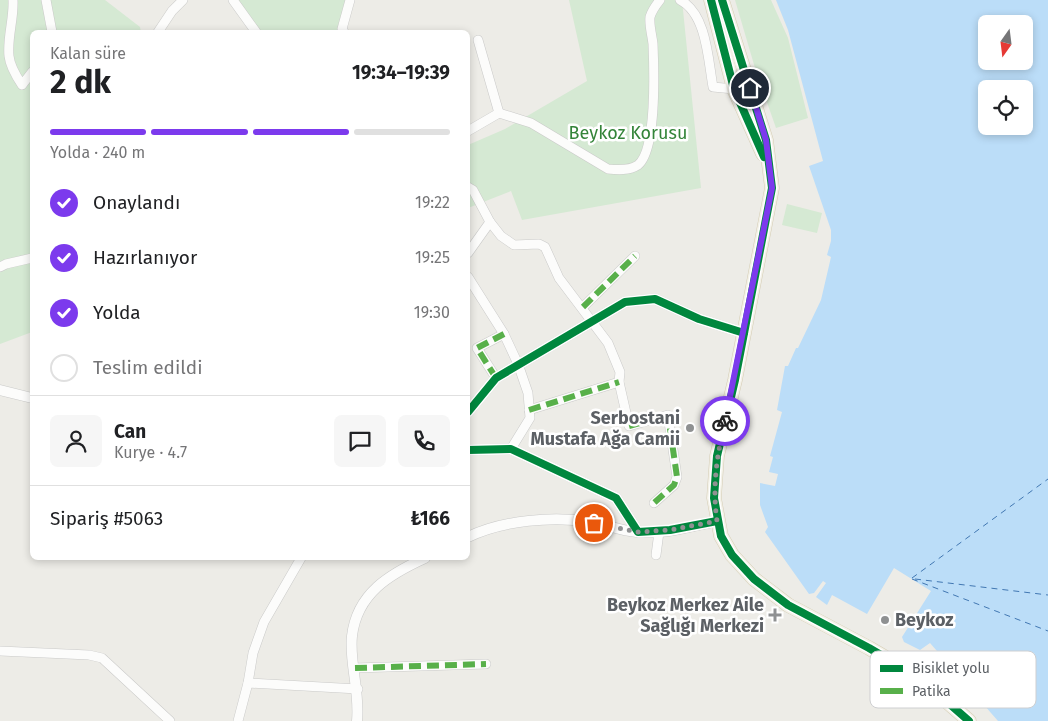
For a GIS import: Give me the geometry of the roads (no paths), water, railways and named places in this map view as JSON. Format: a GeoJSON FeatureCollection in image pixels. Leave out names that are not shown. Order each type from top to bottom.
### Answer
{"type":"FeatureCollection","features":[{"type":"Feature","properties":{"kind":"main road"},"geometry":{"type":"LineString","coordinates":[[710,0],[734,89],[768,166]]}},
{"type":"Feature","properties":{"kind":"main road"},"geometry":{"type":"LineString","coordinates":[[722,0],[766,140],[772,188],[744,333],[717,456],[714,487],[717,521],[721,536],[732,555],[761,584],[798,612],[875,651]]}},
{"type":"Feature","properties":{"kind":"main road"},"geometry":{"type":"LineString","coordinates":[[954,708],[969,721]]}},
{"type":"Feature","properties":{"kind":"street"},"geometry":{"type":"LineString","coordinates":[[13,0],[14,12],[9,55],[13,71],[22,85],[30,75]]}},
{"type":"Feature","properties":{"kind":"street"},"geometry":{"type":"LineString","coordinates":[[46,0],[52,30]]}},
{"type":"Feature","properties":{"kind":"street"},"geometry":{"type":"LineString","coordinates":[[159,30],[172,11],[183,0]]}},
{"type":"Feature","properties":{"kind":"street"},"geometry":{"type":"LineString","coordinates":[[233,0],[255,30]]}},
{"type":"Feature","properties":{"kind":"street"},"geometry":{"type":"LineString","coordinates":[[343,30],[350,0]]}},
{"type":"Feature","properties":{"kind":"street"},"geometry":{"type":"LineString","coordinates":[[470,130],[499,113],[531,124],[608,169],[622,171],[637,166],[646,155],[653,116],[653,43],[650,18],[660,0]]}},
{"type":"Feature","properties":{"kind":"street"},"geometry":{"type":"LineString","coordinates":[[680,0],[690,5],[700,23],[713,87],[734,89]]}},
{"type":"Feature","properties":{"kind":"street"},"geometry":{"type":"LineString","coordinates":[[478,40],[499,113]]}},
{"type":"Feature","properties":{"kind":"street"},"geometry":{"type":"LineString","coordinates":[[470,188],[473,190],[490,222],[501,236],[514,245],[539,244],[544,247],[559,278],[594,321],[608,343],[620,372],[619,382],[629,426],[668,415],[677,477],[674,485],[654,503]]}},
{"type":"Feature","properties":{"kind":"street"},"geometry":{"type":"LineString","coordinates":[[470,250],[490,222]]}},
{"type":"Feature","properties":{"kind":"street"},"geometry":{"type":"LineString","coordinates":[[583,307],[635,256]]}},
{"type":"Feature","properties":{"kind":"street"},"geometry":{"type":"LineString","coordinates":[[0,267],[30,258]]}},
{"type":"Feature","properties":{"kind":"street"},"geometry":{"type":"LineString","coordinates":[[470,284],[504,334],[518,364],[528,393],[530,418],[511,449]]}},
{"type":"Feature","properties":{"kind":"street"},"geometry":{"type":"LineString","coordinates":[[470,410],[496,378],[625,302],[654,298],[699,319],[744,333]]}},
{"type":"Feature","properties":{"kind":"street"},"geometry":{"type":"LineString","coordinates":[[496,378],[478,348],[504,334]]}},
{"type":"Feature","properties":{"kind":"street"},"geometry":{"type":"LineString","coordinates":[[529,410],[619,382]]}},
{"type":"Feature","properties":{"kind":"street"},"geometry":{"type":"LineString","coordinates":[[0,390],[30,398]]}},
{"type":"Feature","properties":{"kind":"street"},"geometry":{"type":"LineString","coordinates":[[470,450],[511,449],[616,498],[638,532]]}},
{"type":"Feature","properties":{"kind":"street"},"geometry":{"type":"LineString","coordinates":[[470,536],[480,531],[539,520],[566,519],[638,532],[658,532],[717,521]]}},
{"type":"Feature","properties":{"kind":"street"},"geometry":{"type":"LineString","coordinates":[[656,555],[658,532]]}},
{"type":"Feature","properties":{"kind":"street"},"geometry":{"type":"LineString","coordinates":[[238,721],[248,683],[253,653],[264,622],[300,560]]}},
{"type":"Feature","properties":{"kind":"street"},"geometry":{"type":"LineString","coordinates":[[357,721],[358,689],[352,636],[367,598],[383,580],[421,560]]}},
{"type":"Feature","properties":{"kind":"street"},"geometry":{"type":"LineString","coordinates":[[0,651],[89,655],[102,658],[170,721]]}},
{"type":"Feature","properties":{"kind":"street"},"geometry":{"type":"LineString","coordinates":[[355,668],[486,664]]}},
{"type":"Feature","properties":{"kind":"street"},"geometry":{"type":"LineString","coordinates":[[248,683],[358,689]]}},
{"type":"Feature","properties":{"kind":"water"},"geometry":{"type":"Polygon","coordinates":[[[776,0],[1048,0],[1048,721],[998,721],[987,708],[1036,708],[1036,651],[937,651],[930,643],[920,650],[904,642],[902,637],[931,591],[894,568],[867,614],[832,595],[827,605],[816,597],[826,583],[823,581],[814,593],[809,594],[765,532],[768,527],[760,505],[760,483],[775,486],[778,474],[769,472],[773,457],[770,456],[782,412],[777,410],[785,366],[788,366],[796,348],[798,348],[821,300],[831,257],[827,255],[831,241],[831,230],[809,166],[823,161],[788,30],[776,0]]]}},
{"type":"Feature","properties":{"kind":"place","name":"Serbostani Mustafa Ağa Camii"},"geometry":{"type":"Point","coordinates":[690,428]}},
{"type":"Feature","properties":{"kind":"place","name":"Beykoz Merkez Aile Sağlığı Merkezi"},"geometry":{"type":"Point","coordinates":[775,615]}},
{"type":"Feature","properties":{"kind":"place","name":"Beykoz"},"geometry":{"type":"Point","coordinates":[885,620]}},
{"type":"Feature","properties":{"kind":"park label","name":"Beykoz Korusu"},"geometry":{"type":"Point","coordinates":[628,133]}}]}
